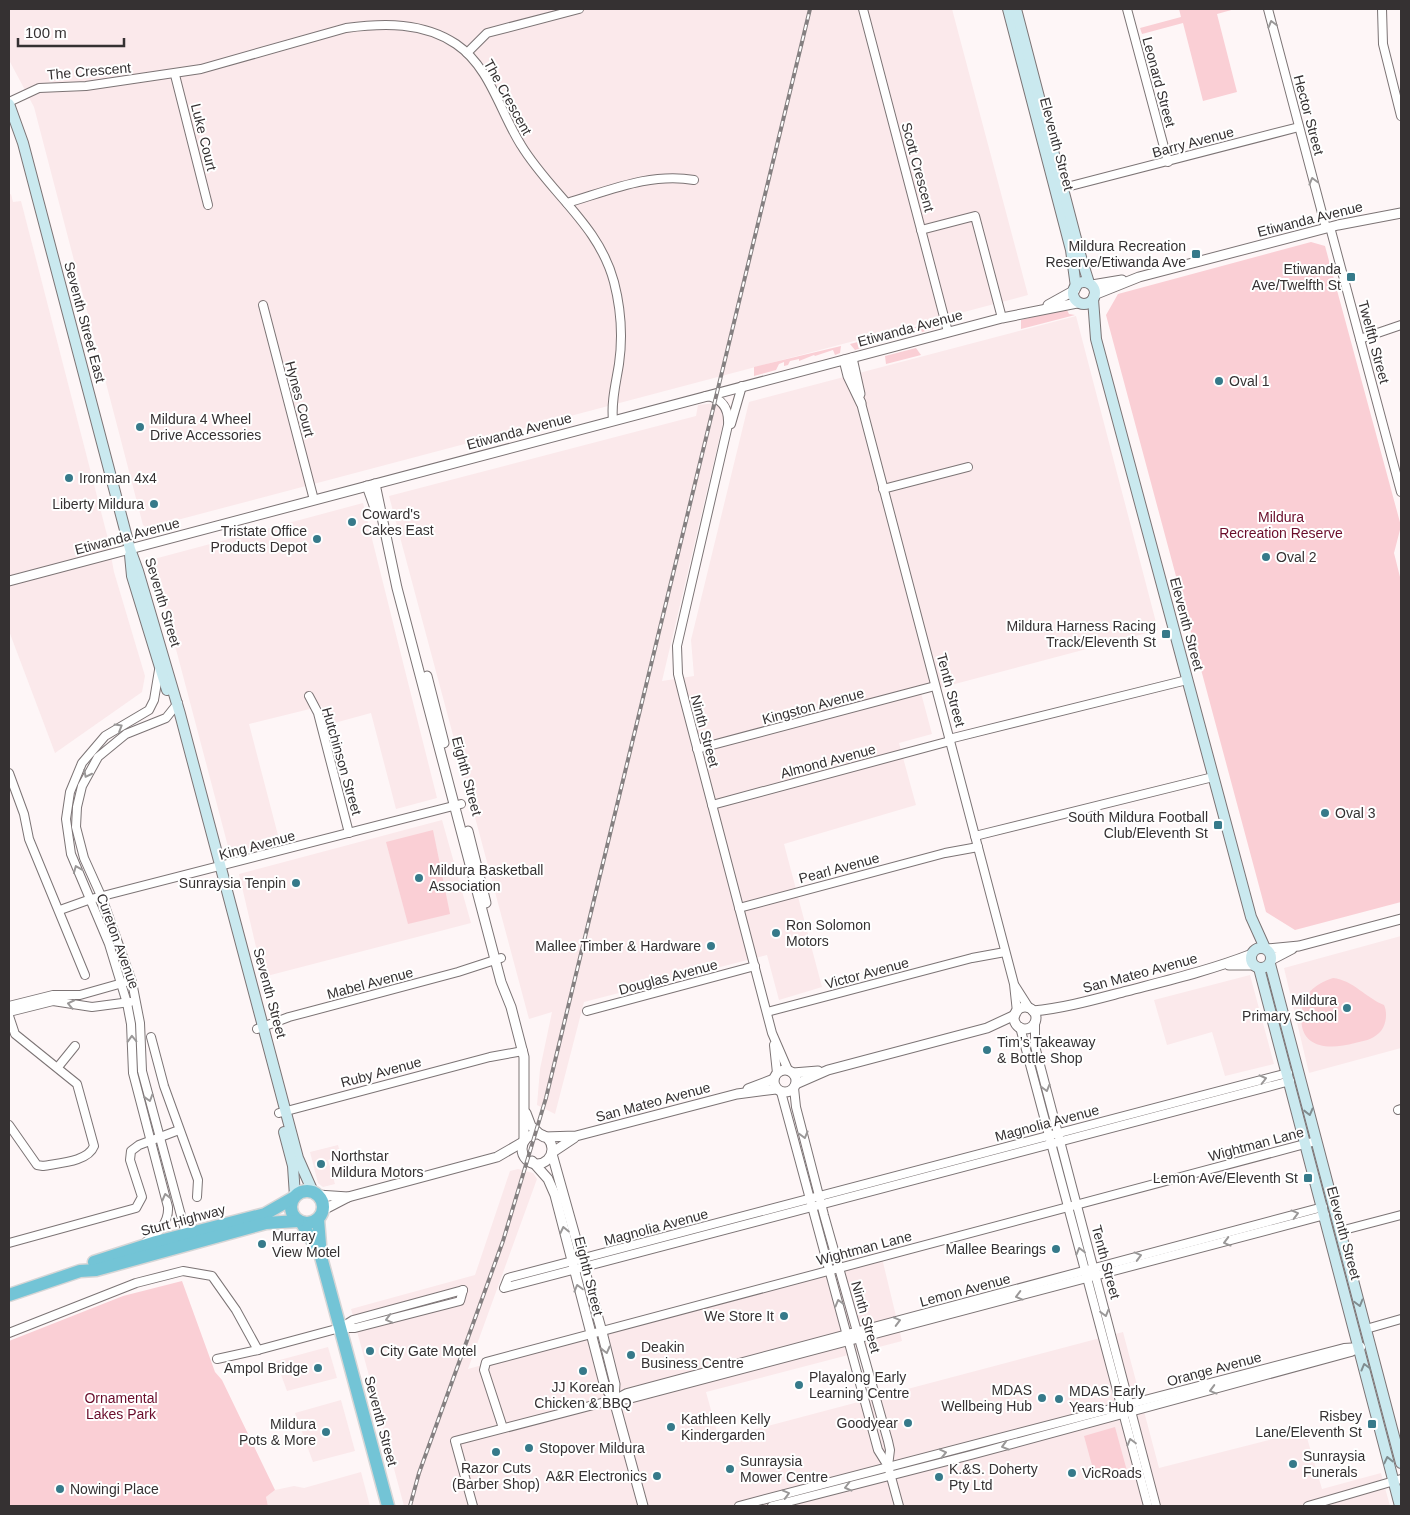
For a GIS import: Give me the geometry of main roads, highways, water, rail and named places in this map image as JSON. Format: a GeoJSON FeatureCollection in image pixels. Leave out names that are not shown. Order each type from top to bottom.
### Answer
{"type":"FeatureCollection","features":[{"type":"Feature","properties":{"kind":"highway"},"geometry":{"type":"LineString","coordinates":[[304,1191],[315,1194],[321,1200],[320,1215],[312,1222],[299,1221],[292,1211],[294,1197],[304,1191]]}},
{"type":"Feature","properties":{"kind":"highway","name":"Sturt Highway"},"geometry":{"type":"LineString","coordinates":[[80,1271],[91,1263],[136,1248],[265,1214],[294,1197]]}},
{"type":"Feature","properties":{"kind":"highway","name":"Seventh Street"},"geometry":{"type":"LineString","coordinates":[[320,1215],[321,1257],[388,1506]]}},
{"type":"Feature","properties":{"kind":"highway","name":"Sturt Highway"},"geometry":{"type":"LineString","coordinates":[[9,1295],[80,1271],[96,1270],[266,1223],[299,1221]]}},
{"type":"Feature","properties":{"kind":"highway","name":"Seventh Street"},"geometry":{"type":"LineString","coordinates":[[299,1221],[321,1257]]}},
{"type":"Feature","properties":{"kind":"main road","name":"Eleventh Street"},"geometry":{"type":"LineString","coordinates":[[1008,9],[1060,190],[1091,284]]}},
{"type":"Feature","properties":{"kind":"main road","name":"Eleventh Street"},"geometry":{"type":"LineString","coordinates":[[1016,9],[1060,190],[1071,250],[1075,289]]}},
{"type":"Feature","properties":{"kind":"main road","name":"Seventh Street East"},"geometry":{"type":"LineString","coordinates":[[9,103],[23,143],[130,549]]}},
{"type":"Feature","properties":{"kind":"main road"},"geometry":{"type":"LineString","coordinates":[[1083,282],[1091,284],[1093,297],[1089,304],[1079,304],[1074,297],[1075,289],[1083,282]]}},
{"type":"Feature","properties":{"kind":"main road","name":"Eleventh Street"},"geometry":{"type":"LineString","coordinates":[[1093,297],[1092,315],[1096,339],[1251,917],[1255,959],[1289,1077],[1334,1209],[1366,1328],[1365,1345],[1397,1480],[1400,1506]]}},
{"type":"Feature","properties":{"kind":"main road","name":"Eleventh Street"},"geometry":{"type":"LineString","coordinates":[[1079,304],[1096,339]]}},
{"type":"Feature","properties":{"kind":"main road","name":"Seventh Street"},"geometry":{"type":"LineString","coordinates":[[130,549],[132,576],[159,666],[175,707]]}},
{"type":"Feature","properties":{"kind":"main road","name":"Seventh Street"},"geometry":{"type":"LineString","coordinates":[[130,549],[138,570],[175,707],[282,1112],[293,1166],[294,1197]]}},
{"type":"Feature","properties":{"kind":"main road","name":"Eleventh Street"},"geometry":{"type":"LineString","coordinates":[[1251,917],[1270,962],[1299,1074],[1324,1211],[1401,1463]]}},
{"type":"Feature","properties":{"kind":"main road"},"geometry":{"type":"LineString","coordinates":[[1266,949],[1259,948],[1255,959],[1270,962]]}},
{"type":"Feature","properties":{"kind":"main road"},"geometry":{"type":"LineString","coordinates":[[1289,1077],[1299,1074]]}},
{"type":"Feature","properties":{"kind":"main road","name":"Seventh Street"},"geometry":{"type":"LineString","coordinates":[[282,1112],[298,1158],[315,1194]]}},
{"type":"Feature","properties":{"kind":"main road"},"geometry":{"type":"LineString","coordinates":[[1324,1211],[1334,1209]]}},
{"type":"Feature","properties":{"kind":"railway"},"geometry":{"type":"LineString","coordinates":[[410,1506],[419,1473],[503,1241],[546,1098],[810,9]]}},
{"type":"Feature","properties":{"kind":"place","name":"Mildura Recreation Reserve/Etiwanda Ave"},"geometry":{"type":"Point","coordinates":[1196,254]}},
{"type":"Feature","properties":{"kind":"place","name":"Etiwanda Ave/Twelfth St"},"geometry":{"type":"Point","coordinates":[1351,277]}},
{"type":"Feature","properties":{"kind":"place","name":"Oval 1"},"geometry":{"type":"Point","coordinates":[1219,381]}},
{"type":"Feature","properties":{"kind":"place","name":"Mildura 4 Wheel Drive Accessories"},"geometry":{"type":"Point","coordinates":[140,427]}},
{"type":"Feature","properties":{"kind":"place","name":"Ironman 4x4"},"geometry":{"type":"Point","coordinates":[69,478]}},
{"type":"Feature","properties":{"kind":"place","name":"Liberty Mildura"},"geometry":{"type":"Point","coordinates":[154,504]}},
{"type":"Feature","properties":{"kind":"place","name":"Coward's Cakes East"},"geometry":{"type":"Point","coordinates":[352,522]}},
{"type":"Feature","properties":{"kind":"place","name":"Tristate Office Products Depot"},"geometry":{"type":"Point","coordinates":[317,539]}},
{"type":"Feature","properties":{"kind":"place","name":"Oval 2"},"geometry":{"type":"Point","coordinates":[1266,557]}},
{"type":"Feature","properties":{"kind":"place","name":"Mildura Harness Racing Track/Eleventh St"},"geometry":{"type":"Point","coordinates":[1166,634]}},
{"type":"Feature","properties":{"kind":"place","name":"Oval 3"},"geometry":{"type":"Point","coordinates":[1325,813]}},
{"type":"Feature","properties":{"kind":"place","name":"South Mildura Football Club/Eleventh St"},"geometry":{"type":"Point","coordinates":[1218,825]}},
{"type":"Feature","properties":{"kind":"place","name":"Mildura Basketball Association"},"geometry":{"type":"Point","coordinates":[419,878]}},
{"type":"Feature","properties":{"kind":"place","name":"Sunraysia Tenpin"},"geometry":{"type":"Point","coordinates":[296,883]}},
{"type":"Feature","properties":{"kind":"place","name":"Ron Solomon Motors"},"geometry":{"type":"Point","coordinates":[776,933]}},
{"type":"Feature","properties":{"kind":"place","name":"Mallee Timber & Hardware"},"geometry":{"type":"Point","coordinates":[711,946]}},
{"type":"Feature","properties":{"kind":"place","name":"Mildura Primary School"},"geometry":{"type":"Point","coordinates":[1347,1008]}},
{"type":"Feature","properties":{"kind":"place","name":"Tim’s Takeaway & Bottle Shop"},"geometry":{"type":"Point","coordinates":[987,1050]}},
{"type":"Feature","properties":{"kind":"place","name":"Northstar Mildura Motors"},"geometry":{"type":"Point","coordinates":[321,1164]}},
{"type":"Feature","properties":{"kind":"place","name":"Lemon Ave/Eleventh St"},"geometry":{"type":"Point","coordinates":[1308,1178]}},
{"type":"Feature","properties":{"kind":"place","name":"Murray View Motel"},"geometry":{"type":"Point","coordinates":[262,1244]}},
{"type":"Feature","properties":{"kind":"place","name":"Mallee Bearings"},"geometry":{"type":"Point","coordinates":[1056,1249]}},
{"type":"Feature","properties":{"kind":"place","name":"We Store It"},"geometry":{"type":"Point","coordinates":[784,1316]}},
{"type":"Feature","properties":{"kind":"place","name":"City Gate Motel"},"geometry":{"type":"Point","coordinates":[370,1351]}},
{"type":"Feature","properties":{"kind":"place","name":"Deakin Business Centre"},"geometry":{"type":"Point","coordinates":[631,1355]}},
{"type":"Feature","properties":{"kind":"place","name":"Ampol Bridge"},"geometry":{"type":"Point","coordinates":[318,1368]}},
{"type":"Feature","properties":{"kind":"place","name":"JJ Korean Chicken & BBQ"},"geometry":{"type":"Point","coordinates":[583,1371]}},
{"type":"Feature","properties":{"kind":"place","name":"Playalong Early Learning Centre"},"geometry":{"type":"Point","coordinates":[799,1385]}},
{"type":"Feature","properties":{"kind":"place","name":"MDAS Wellbeing Hub"},"geometry":{"type":"Point","coordinates":[1042,1398]}},
{"type":"Feature","properties":{"kind":"place","name":"MDAS Early Years Hub"},"geometry":{"type":"Point","coordinates":[1059,1399]}},
{"type":"Feature","properties":{"kind":"place","name":"Goodyear"},"geometry":{"type":"Point","coordinates":[908,1423]}},
{"type":"Feature","properties":{"kind":"place","name":"Risbey Lane/Eleventh St"},"geometry":{"type":"Point","coordinates":[1372,1424]}},
{"type":"Feature","properties":{"kind":"place","name":"Kathleen Kelly Kindergarden"},"geometry":{"type":"Point","coordinates":[671,1427]}},
{"type":"Feature","properties":{"kind":"place","name":"Mildura Pots & More"},"geometry":{"type":"Point","coordinates":[326,1432]}},
{"type":"Feature","properties":{"kind":"place","name":"Stopover Mildura"},"geometry":{"type":"Point","coordinates":[529,1448]}},
{"type":"Feature","properties":{"kind":"place","name":"Razor Cuts (Barber Shop)"},"geometry":{"type":"Point","coordinates":[496,1452]}},
{"type":"Feature","properties":{"kind":"place","name":"Sunraysia Funerals"},"geometry":{"type":"Point","coordinates":[1293,1464]}},
{"type":"Feature","properties":{"kind":"place","name":"Sunraysia Mower Centre"},"geometry":{"type":"Point","coordinates":[730,1469]}},
{"type":"Feature","properties":{"kind":"place","name":"VicRoads"},"geometry":{"type":"Point","coordinates":[1072,1473]}},
{"type":"Feature","properties":{"kind":"place","name":"A&R Electronics"},"geometry":{"type":"Point","coordinates":[657,1476]}},
{"type":"Feature","properties":{"kind":"place","name":"K.&S. Doherty Pty Ltd"},"geometry":{"type":"Point","coordinates":[939,1477]}},
{"type":"Feature","properties":{"kind":"place","name":"Nowingi Place"},"geometry":{"type":"Point","coordinates":[60,1489]}},
{"type":"Feature","properties":{"kind":"park label","name":"Mildura Recreation Reserve"},"geometry":{"type":"Point","coordinates":[1281,526]}},
{"type":"Feature","properties":{"kind":"park label","name":"Ornamental Lakes Park"},"geometry":{"type":"Point","coordinates":[121,1406]}}]}
